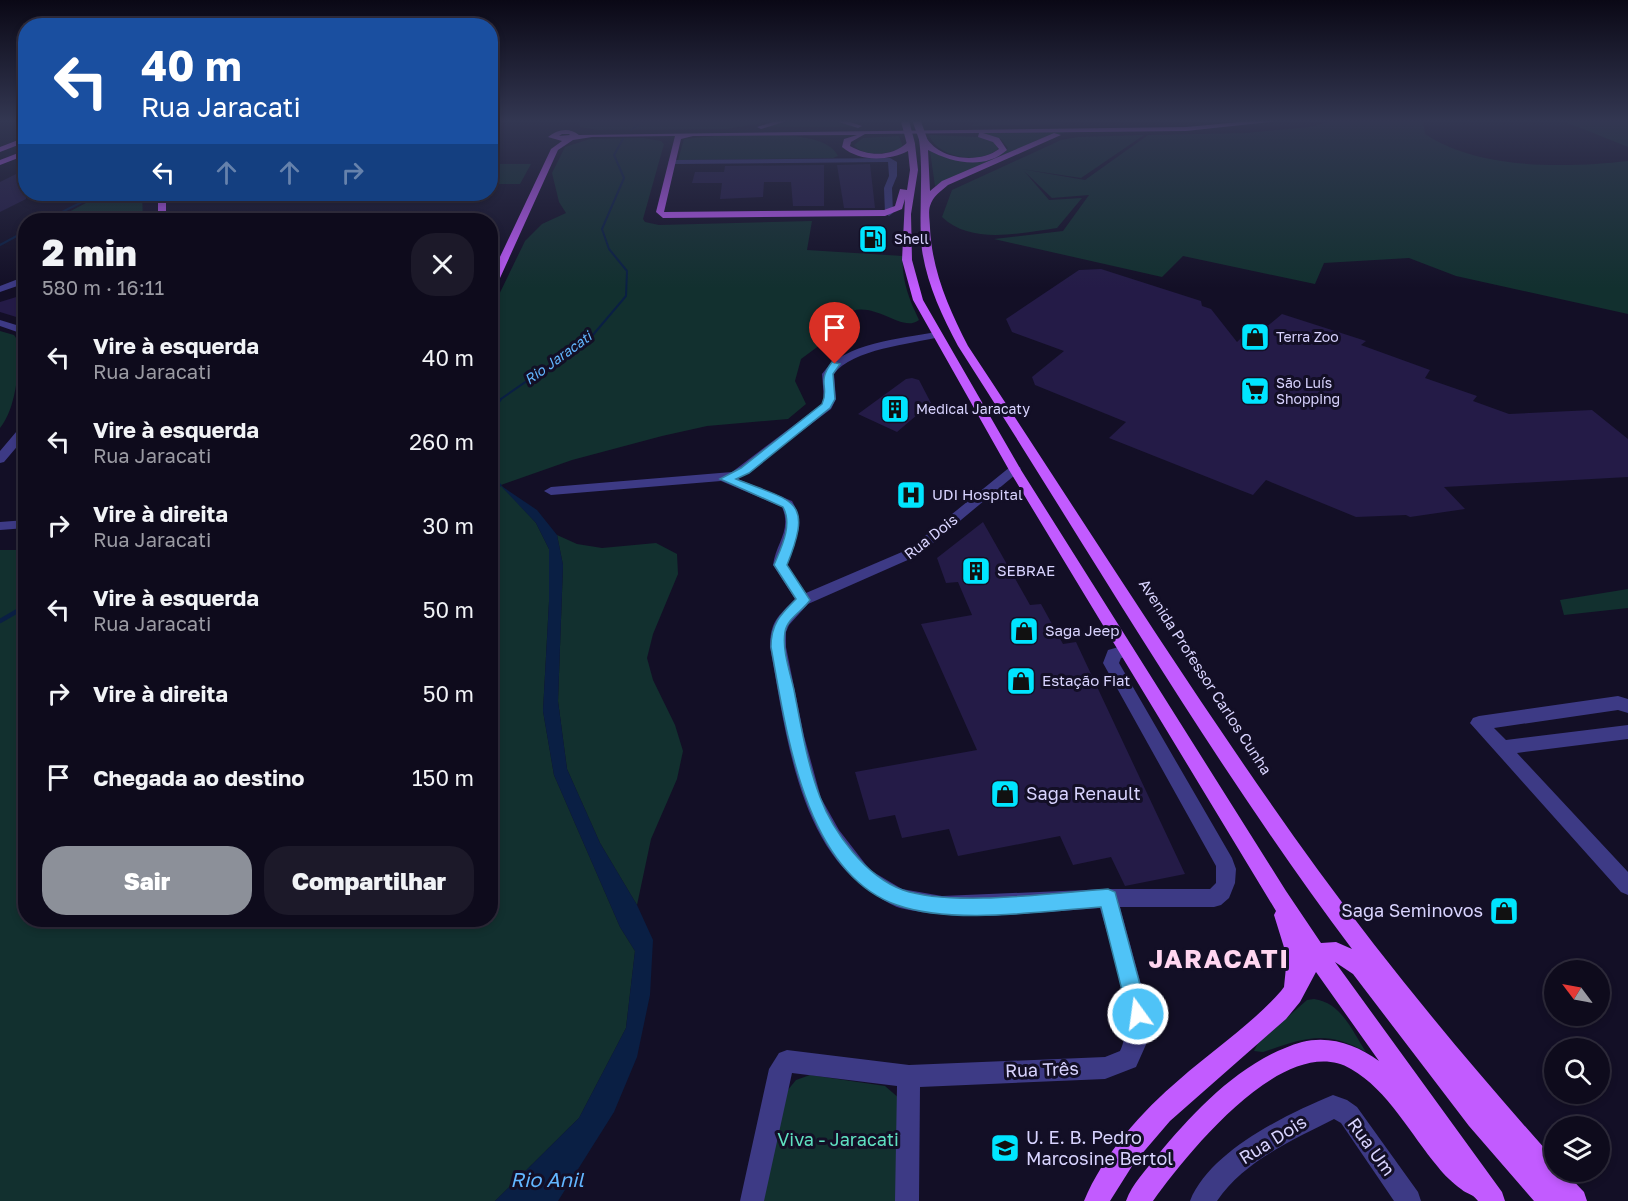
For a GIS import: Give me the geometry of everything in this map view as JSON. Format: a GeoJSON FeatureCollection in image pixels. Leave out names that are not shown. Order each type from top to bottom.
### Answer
{"type":"FeatureCollection","features":[{"type":"Feature","properties":{"kind":"main road"},"geometry":{"type":"LineString","coordinates":[[498,252],[534,176]]}},
{"type":"Feature","properties":{"kind":"main road"},"geometry":{"type":"LineString","coordinates":[[498,272],[542,176]]}},
{"type":"Feature","properties":{"kind":"main road"},"geometry":{"type":"LineString","coordinates":[[661,176],[651,218],[884,219],[906,225]]}},
{"type":"Feature","properties":{"kind":"main road"},"geometry":{"type":"LineString","coordinates":[[669,176],[660,212],[663,215],[756,218],[889,213],[904,205]]}},
{"type":"Feature","properties":{"kind":"main road"},"geometry":{"type":"LineString","coordinates":[[910,176],[905,184],[904,205],[907,260],[912,283],[936,335],[1015,470],[1279,898],[1317,955],[1491,1198]]}},
{"type":"Feature","properties":{"kind":"main road","name":"Avenida Professor Carlos Cunha"},"geometry":{"type":"LineString","coordinates":[[927,176],[927,250],[941,300],[963,346],[1294,852],[1399,993],[1479,1092],[1575,1201]]}},
{"type":"Feature","properties":{"kind":"main road"},"geometry":{"type":"LineString","coordinates":[[927,204],[933,193],[945,183],[960,176]]}},
{"type":"Feature","properties":{"kind":"main road"},"geometry":{"type":"LineString","coordinates":[[1279,898],[1297,957],[1297,971],[1290,998]]}},
{"type":"Feature","properties":{"kind":"main road"},"geometry":{"type":"LineString","coordinates":[[1096,1201],[1122,1160],[1150,1125],[1186,1089],[1290,998],[1317,955],[1329,951],[1337,952],[1360,967],[1478,1118],[1550,1201]]}},
{"type":"Feature","properties":{"kind":"main road"},"geometry":{"type":"LineString","coordinates":[[1138,1201],[1177,1152],[1235,1092],[1266,1070],[1290,1057],[1304,1052],[1329,1050],[1358,1060],[1382,1078],[1448,1161],[1491,1198]]}},
{"type":"Feature","properties":{"kind":"street"},"geometry":{"type":"LineString","coordinates":[[889,213],[888,188],[893,176]]}},
{"type":"Feature","properties":{"kind":"street"},"geometry":{"type":"LineString","coordinates":[[0,290],[18,282]]}},
{"type":"Feature","properties":{"kind":"street"},"geometry":{"type":"LineString","coordinates":[[0,323],[18,329]]}},
{"type":"Feature","properties":{"kind":"street"},"geometry":{"type":"LineString","coordinates":[[551,491],[726,479],[745,471],[827,406],[830,399],[828,374],[835,364],[851,356],[936,335]]}},
{"type":"Feature","properties":{"kind":"street"},"geometry":{"type":"LineString","coordinates":[[0,459],[18,438]]}},
{"type":"Feature","properties":{"kind":"street","name":"Rua Dois"},"geometry":{"type":"LineString","coordinates":[[803,600],[914,552],[1015,470]]}},
{"type":"Feature","properties":{"kind":"street"},"geometry":{"type":"LineString","coordinates":[[726,479],[787,504],[791,511],[793,535],[780,565],[803,600],[786,615],[778,632],[781,668],[795,736],[812,799],[832,836],[863,876],[899,898],[942,906],[1108,898],[1215,898],[1222,893],[1227,877],[1225,864],[1112,663],[1114,654],[1126,651]]}},
{"type":"Feature","properties":{"kind":"street"},"geometry":{"type":"LineString","coordinates":[[0,526],[18,525]]}},
{"type":"Feature","properties":{"kind":"street"},"geometry":{"type":"LineString","coordinates":[[1628,706],[1618,703],[1479,723],[1480,727],[1628,886]]}},
{"type":"Feature","properties":{"kind":"street"},"geometry":{"type":"LineString","coordinates":[[1501,748],[1628,732]]}},
{"type":"Feature","properties":{"kind":"street"},"geometry":{"type":"LineString","coordinates":[[1176,776],[1200,771]]}},
{"type":"Feature","properties":{"kind":"street","name":"Rua Três"},"geometry":{"type":"LineString","coordinates":[[752,1201],[780,1069],[787,1061],[909,1076],[1105,1068],[1128,1059],[1137,1040],[1138,1014],[1108,898]]}},
{"type":"Feature","properties":{"kind":"street"},"geometry":{"type":"LineString","coordinates":[[907,1201],[909,1076]]}},
{"type":"Feature","properties":{"kind":"street","name":"Rua Um"},"geometry":{"type":"LineString","coordinates":[[1323,1110],[1339,1108],[1349,1115],[1409,1201]]}},
{"type":"Feature","properties":{"kind":"street","name":"Rua Dois"},"geometry":{"type":"LineString","coordinates":[[1202,1201],[1215,1182],[1239,1160],[1262,1143],[1323,1110]]}},
{"type":"Feature","properties":{"kind":"green space"},"geometry":{"type":"Polygon","coordinates":[[[498,176],[524,176],[520,184],[498,184],[498,176]]]}},
{"type":"Feature","properties":{"kind":"green space"},"geometry":{"type":"Polygon","coordinates":[[[553,176],[655,176],[643,219],[645,222],[659,225],[812,221],[807,250],[903,256],[906,289],[919,320],[905,323],[871,311],[852,311],[849,314],[858,323],[855,330],[824,342],[801,359],[795,381],[806,404],[788,419],[707,426],[662,436],[572,460],[501,485],[536,523],[549,549],[549,602],[543,711],[554,775],[620,927],[635,951],[626,1028],[579,1118],[495,1201],[0,1201],[0,550],[18,550],[18,927],[498,927],[498,297],[525,241],[542,224],[566,213],[559,202],[553,176]]]}},
{"type":"Feature","properties":{"kind":"green space"},"geometry":{"type":"Polygon","coordinates":[[[934,176],[957,176],[935,186],[934,176]]]}},
{"type":"Feature","properties":{"kind":"green space"},"geometry":{"type":"Polygon","coordinates":[[[982,176],[1028,176],[1049,200],[1082,198],[1057,228],[996,235],[967,231],[954,226],[942,217],[952,190],[982,176]]]}},
{"type":"Feature","properties":{"kind":"green space"},"geometry":{"type":"Polygon","coordinates":[[[1029,176],[1062,176],[1085,180],[1091,176],[1628,176],[1628,314],[1456,276],[1409,258],[1324,263],[1315,284],[1183,256],[1162,277],[994,239],[1063,231],[1089,195],[1052,198],[1029,176]]]}},
{"type":"Feature","properties":{"kind":"green space"},"geometry":{"type":"Polygon","coordinates":[[[90,201],[142,201],[143,213],[67,213],[90,201]]]}},
{"type":"Feature","properties":{"kind":"green space"},"geometry":{"type":"Polygon","coordinates":[[[0,331],[14,335],[18,341],[18,374],[10,410],[0,428],[0,331]]]}},
{"type":"Feature","properties":{"kind":"green space"},"geometry":{"type":"Polygon","coordinates":[[[557,535],[577,544],[602,548],[656,543],[677,554],[678,574],[653,634],[647,658],[653,680],[675,725],[683,751],[677,779],[651,839],[637,905],[600,843],[567,769],[558,701],[563,565],[557,535]]]}},
{"type":"Feature","properties":{"kind":"green space"},"geometry":{"type":"Polygon","coordinates":[[[1628,589],[1628,608],[1564,615],[1560,600],[1628,589]]]}},
{"type":"Feature","properties":{"kind":"green space"},"geometry":{"type":"Polygon","coordinates":[[[1314,999],[1332,1006],[1339,1012],[1366,1052],[1339,1040],[1326,1038],[1303,1040],[1263,1052],[1254,1051],[1258,1043],[1307,1000],[1314,999]]]}},
{"type":"Feature","properties":{"kind":"green space","name":"Viva - Jaracati"},"geometry":{"type":"Polygon","coordinates":[[[810,1075],[885,1086],[900,1099],[898,1201],[762,1201],[787,1091],[796,1080],[810,1075]]]}},
{"type":"Feature","properties":{"kind":"water","name":"Rio Anil"},"geometry":{"type":"Polygon","coordinates":[[[500,485],[537,510],[557,535],[563,565],[558,701],[567,769],[600,843],[637,905],[653,940],[650,995],[637,1057],[614,1112],[558,1201],[495,1201],[579,1118],[626,1028],[635,951],[620,927],[554,775],[543,711],[549,602],[549,549],[536,523],[500,485]]]}},
{"type":"Feature","properties":{"kind":"building"},"geometry":{"type":"Polygon","coordinates":[[[12,176],[18,176],[18,201],[22,201],[0,212],[0,182],[12,176]]]}},
{"type":"Feature","properties":{"kind":"building"},"geometry":{"type":"Polygon","coordinates":[[[694,176],[824,176],[824,206],[793,206],[791,182],[764,182],[763,197],[720,199],[722,183],[692,183],[694,176]]]}},
{"type":"Feature","properties":{"kind":"building"},"geometry":{"type":"Polygon","coordinates":[[[839,176],[871,176],[875,208],[844,208],[839,176]]]}},
{"type":"Feature","properties":{"kind":"building","name":"São Luís Shopping"},"geometry":{"type":"Polygon","coordinates":[[[1101,269],[1201,301],[1202,306],[1211,309],[1237,342],[1254,326],[1264,329],[1282,314],[1366,341],[1361,345],[1430,370],[1425,378],[1477,396],[1473,401],[1509,414],[1592,410],[1628,439],[1628,477],[1444,487],[1465,509],[1410,517],[1406,515],[1356,517],[1266,480],[1253,495],[1240,490],[1109,438],[1126,422],[1035,385],[1032,377],[1064,351],[1012,332],[1006,319],[1079,270],[1101,269]]]}},
{"type":"Feature","properties":{"kind":"building"},"geometry":{"type":"Polygon","coordinates":[[[18,296],[18,318],[0,312],[0,302],[18,296]]]}},
{"type":"Feature","properties":{"kind":"building","name":"Medical Jaracaty"},"geometry":{"type":"Polygon","coordinates":[[[906,379],[919,380],[931,403],[897,432],[858,414],[906,379]]]}},
{"type":"Feature","properties":{"kind":"building"},"geometry":{"type":"Polygon","coordinates":[[[983,522],[1030,605],[1041,604],[1063,644],[1076,642],[1185,874],[1125,886],[1111,857],[1073,865],[1060,836],[958,856],[949,829],[902,838],[895,815],[869,820],[855,772],[977,750],[921,624],[972,615],[958,582],[946,583],[937,558],[983,522]]]}},
{"type":"Feature","properties":{"kind":"waterway","name":"Rio Jaracati"},"geometry":{"type":"LineString","coordinates":[[498,401],[592,336],[626,296],[627,271],[609,249],[602,229],[623,176]]}},
{"type":"Feature","properties":{"kind":"waterway"},"geometry":{"type":"LineString","coordinates":[[60,213],[84,201]]}},
{"type":"Feature","properties":{"kind":"waterway"},"geometry":{"type":"LineString","coordinates":[[0,245],[18,235]]}},
{"type":"Feature","properties":{"kind":"waterway"},"geometry":{"type":"LineString","coordinates":[[0,621],[18,611]]}},
{"type":"Feature","properties":{"kind":"place","name":"Shell"},"geometry":{"type":"Point","coordinates":[873,239]}},
{"type":"Feature","properties":{"kind":"place","name":"Terra Zoo"},"geometry":{"type":"Point","coordinates":[1255,337]}},
{"type":"Feature","properties":{"kind":"place","name":"São Luís Shopping"},"geometry":{"type":"Point","coordinates":[1255,391]}},
{"type":"Feature","properties":{"kind":"place","name":"Medical Jaracaty"},"geometry":{"type":"Point","coordinates":[895,409]}},
{"type":"Feature","properties":{"kind":"place","name":"UDI Hospital"},"geometry":{"type":"Point","coordinates":[911,495]}},
{"type":"Feature","properties":{"kind":"place","name":"SEBRAE"},"geometry":{"type":"Point","coordinates":[976,571]}},
{"type":"Feature","properties":{"kind":"place","name":"Saga Jeep"},"geometry":{"type":"Point","coordinates":[1024,631]}},
{"type":"Feature","properties":{"kind":"place","name":"Estação Fiat"},"geometry":{"type":"Point","coordinates":[1021,681]}},
{"type":"Feature","properties":{"kind":"place","name":"Saga Renault"},"geometry":{"type":"Point","coordinates":[1005,794]}},
{"type":"Feature","properties":{"kind":"place","name":"Saga Seminovos"},"geometry":{"type":"Point","coordinates":[1504,911]}},
{"type":"Feature","properties":{"kind":"place","name":"U. E. B. Pedro Marcosine Bertol"},"geometry":{"type":"Point","coordinates":[1005,1148]}},
{"type":"Feature","properties":{"kind":"district","name":"JARACATI"},"geometry":{"type":"Point","coordinates":[1219,959]}},
{"type":"Feature","properties":{"kind":"route"},"geometry":{"type":"LineString","coordinates":[[835,364],[830,368],[828,374],[830,399],[827,406],[745,471],[726,479],[787,504],[791,511],[793,535],[780,565],[803,600],[786,615],[782,622],[778,632],[778,647],[795,736],[812,799],[832,836],[863,876],[899,898],[942,906],[1108,898],[1138,1014]]}}]}
